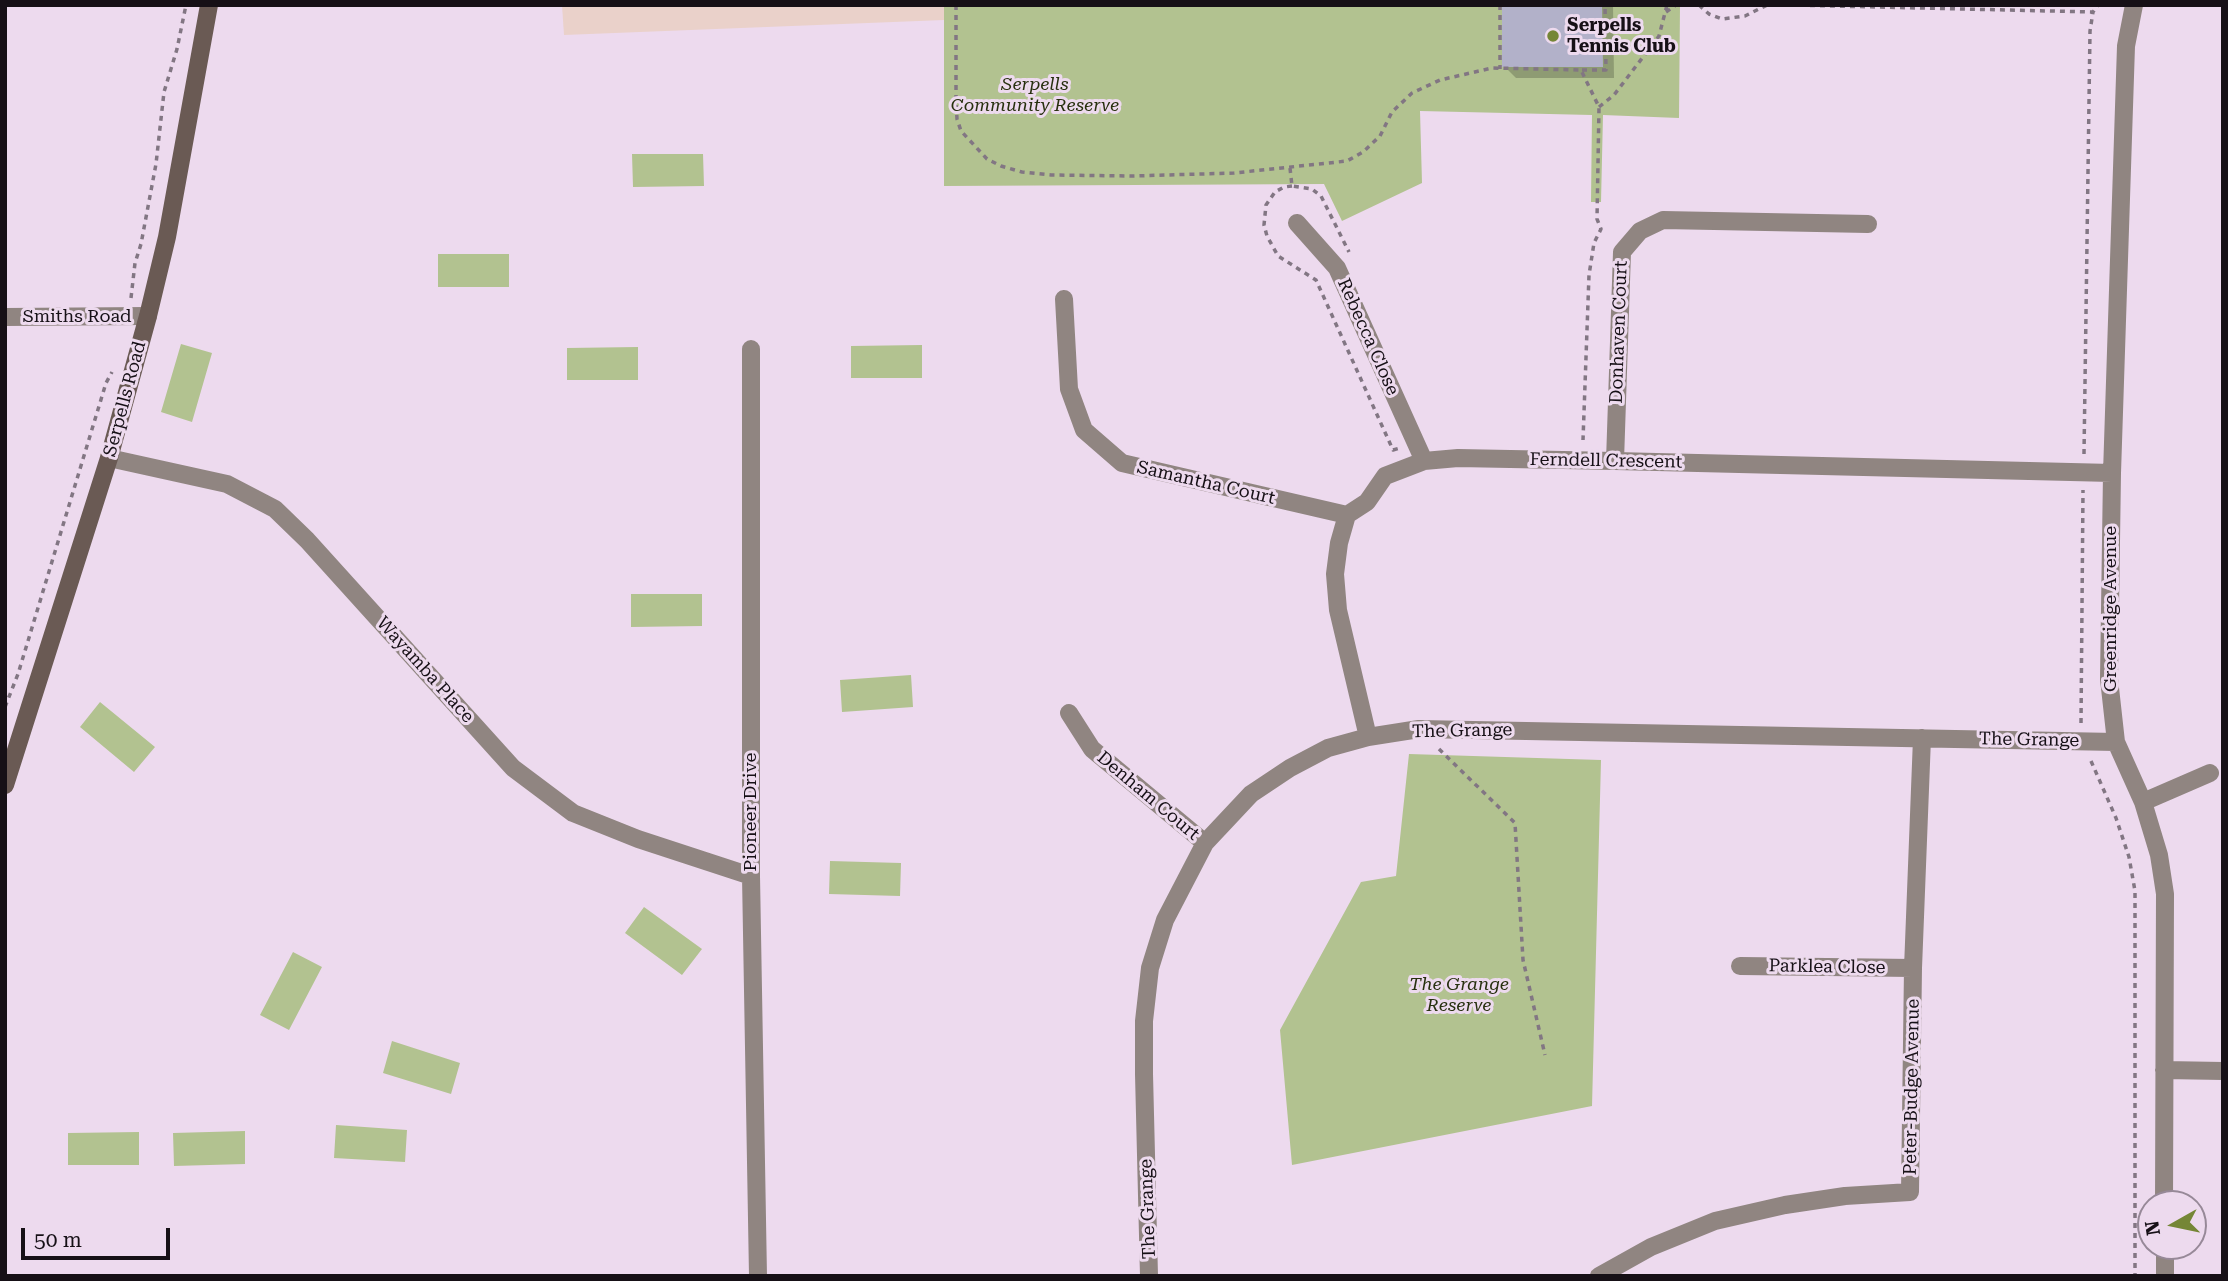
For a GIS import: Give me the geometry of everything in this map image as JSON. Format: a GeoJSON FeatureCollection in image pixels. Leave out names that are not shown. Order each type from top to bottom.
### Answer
{"type":"FeatureCollection","features":[{"type":"Feature","properties":{"kind":"street","name":"Serpells Road"},"geometry":{"type":"LineString","coordinates":[[5,785],[11,743],[109,458],[148,316],[167,237],[209,5]]}},
{"type":"Feature","properties":{"kind":"street","name":"Greenridge Avenue"},"geometry":{"type":"LineString","coordinates":[[2134,5],[2126,46],[2112,473],[2109,679],[2116,742],[2143,802],[2159,855],[2165,894],[2164,1190]]}},
{"type":"Feature","properties":{"kind":"street","name":"Donhaven Court"},"geometry":{"type":"LineString","coordinates":[[1615,461],[1622,252],[1640,231],[1663,220],[1868,224]]}},
{"type":"Feature","properties":{"kind":"street","name":"Rebecca Close"},"geometry":{"type":"LineString","coordinates":[[1297,223],[1337,268],[1424,461]]}},
{"type":"Feature","properties":{"kind":"street","name":"Samantha Court"},"geometry":{"type":"LineString","coordinates":[[1064,299],[1069,389],[1084,430],[1122,463],[1347,515]]}},
{"type":"Feature","properties":{"kind":"street","name":"Smiths Road"},"geometry":{"type":"LineString","coordinates":[[5,317],[148,316]]}},
{"type":"Feature","properties":{"kind":"street","name":"Pioneer Drive"},"geometry":{"type":"LineString","coordinates":[[751,349],[751,876],[758,1276]]}},
{"type":"Feature","properties":{"kind":"street","name":"Wayamba Place"},"geometry":{"type":"LineString","coordinates":[[109,458],[228,484],[275,509],[307,540],[513,768],[573,813],[638,839],[751,876]]}},
{"type":"Feature","properties":{"kind":"street","name":"Ferndell Crescent"},"geometry":{"type":"LineString","coordinates":[[1347,515],[1367,502],[1385,477],[1424,461],[1458,458],[2112,473]]}},
{"type":"Feature","properties":{"kind":"street"},"geometry":{"type":"LineString","coordinates":[[1347,515],[1339,543],[1335,574],[1338,610],[1368,737]]}},
{"type":"Feature","properties":{"kind":"street","name":"Denham Court"},"geometry":{"type":"LineString","coordinates":[[1069,713],[1092,749],[1205,842]]}},
{"type":"Feature","properties":{"kind":"street","name":"The Grange"},"geometry":{"type":"LineString","coordinates":[[1149,1276],[1144,1021],[1150,968],[1165,920],[1205,842],[1251,794],[1290,768],[1328,748],[1368,737],[1419,729],[2116,742]]}},
{"type":"Feature","properties":{"kind":"street","name":"Peter-Budge Avenue"},"geometry":{"type":"LineString","coordinates":[[1599,1276],[1651,1247],[1715,1221],[1785,1205],[1910,1192],[1913,968],[1922,738]]}},
{"type":"Feature","properties":{"kind":"street"},"geometry":{"type":"LineString","coordinates":[[2143,802],[2210,773]]}},
{"type":"Feature","properties":{"kind":"street","name":"Parklea Close"},"geometry":{"type":"LineString","coordinates":[[1740,966],[1913,968]]}},
{"type":"Feature","properties":{"kind":"street"},"geometry":{"type":"LineString","coordinates":[[2164,1070],[2223,1071]]}},
{"type":"Feature","properties":{"kind":"path"},"geometry":{"type":"LineString","coordinates":[[129,316],[135,263],[156,164],[164,92],[186,5]]}},
{"type":"Feature","properties":{"kind":"path"},"geometry":{"type":"LineString","coordinates":[[956,5],[956,102],[961,131],[987,159],[1001,166],[1022,172],[1051,175],[1234,173],[1347,161],[1363,152],[1380,136],[1392,112],[1412,93],[1440,80],[1500,69],[1606,70],[1605,5]]}},
{"type":"Feature","properties":{"kind":"path"},"geometry":{"type":"LineString","coordinates":[[1500,5],[1500,69]]}},
{"type":"Feature","properties":{"kind":"path"},"geometry":{"type":"LineString","coordinates":[[1599,107],[1637,67],[1659,36],[1667,5]]}},
{"type":"Feature","properties":{"kind":"path"},"geometry":{"type":"LineString","coordinates":[[1665,13],[1675,5]]}},
{"type":"Feature","properties":{"kind":"path"},"geometry":{"type":"LineString","coordinates":[[1699,5],[1709,14],[1722,19],[1745,16],[1767,5]]}},
{"type":"Feature","properties":{"kind":"path"},"geometry":{"type":"LineString","coordinates":[[1790,5],[2093,12],[2098,5]]}},
{"type":"Feature","properties":{"kind":"path"},"geometry":{"type":"LineString","coordinates":[[1572,440],[1585,440],[1589,275],[1594,243],[1601,229],[1597,219],[1599,107],[1581,70]]}},
{"type":"Feature","properties":{"kind":"path"},"geometry":{"type":"LineString","coordinates":[[5,707],[18,674],[106,383],[115,368]]}},
{"type":"Feature","properties":{"kind":"path"},"geometry":{"type":"LineString","coordinates":[[1419,729],[1515,823],[1523,960],[1545,1055]]}},
{"type":"Feature","properties":{"kind":"shaded area"},"geometry":{"type":"Polygon","coordinates":[[[562,5],[944,5],[944,20],[564,35],[562,5]]]}},
{"type":"Feature","properties":{"kind":"green space","name":"Serpells Community Reserve"},"geometry":{"type":"Polygon","coordinates":[[[944,5],[1680,5],[1679,118],[1603,115],[1601,202],[1591,202],[1592,115],[1420,111],[1422,183],[1342,221],[1324,184],[944,186],[944,5]]]}},
{"type":"Feature","properties":{"kind":"green space"},"geometry":{"type":"Polygon","coordinates":[[[632,154],[703,154],[704,186],[633,187],[632,154]]]}},
{"type":"Feature","properties":{"kind":"green space"},"geometry":{"type":"Polygon","coordinates":[[[438,254],[509,254],[509,287],[438,287],[438,254]]]}},
{"type":"Feature","properties":{"kind":"green space"},"geometry":{"type":"Polygon","coordinates":[[[181,344],[212,353],[192,422],[161,412],[181,344]]]}},
{"type":"Feature","properties":{"kind":"green space"},"geometry":{"type":"Polygon","coordinates":[[[922,345],[922,378],[851,378],[851,346],[922,345]]]}},
{"type":"Feature","properties":{"kind":"green space"},"geometry":{"type":"Polygon","coordinates":[[[638,347],[638,380],[567,380],[567,348],[638,347]]]}},
{"type":"Feature","properties":{"kind":"green space"},"geometry":{"type":"Polygon","coordinates":[[[631,594],[702,594],[702,626],[631,627],[631,594]]]}},
{"type":"Feature","properties":{"kind":"green space"},"geometry":{"type":"Polygon","coordinates":[[[911,675],[913,707],[842,712],[840,680],[911,675]]]}},
{"type":"Feature","properties":{"kind":"green space"},"geometry":{"type":"Polygon","coordinates":[[[100,702],[155,747],[134,772],[80,727],[100,702]]]}},
{"type":"Feature","properties":{"kind":"green space","name":"The Grange Reserve"},"geometry":{"type":"Polygon","coordinates":[[[1409,754],[1601,760],[1592,1106],[1292,1165],[1280,1030],[1361,882],[1396,876],[1409,754]]]}},
{"type":"Feature","properties":{"kind":"green space"},"geometry":{"type":"Polygon","coordinates":[[[830,861],[901,863],[900,896],[829,894],[830,861]]]}},
{"type":"Feature","properties":{"kind":"green space"},"geometry":{"type":"Polygon","coordinates":[[[644,907],[702,949],[682,975],[625,933],[644,907]]]}},
{"type":"Feature","properties":{"kind":"green space"},"geometry":{"type":"Polygon","coordinates":[[[293,952],[322,967],[289,1030],[260,1015],[293,952]]]}},
{"type":"Feature","properties":{"kind":"green space"},"geometry":{"type":"Polygon","coordinates":[[[392,1041],[460,1063],[451,1094],[383,1073],[392,1041]]]}},
{"type":"Feature","properties":{"kind":"green space"},"geometry":{"type":"Polygon","coordinates":[[[336,1125],[407,1130],[405,1162],[334,1158],[336,1125]]]}},
{"type":"Feature","properties":{"kind":"green space"},"geometry":{"type":"Polygon","coordinates":[[[245,1131],[245,1164],[174,1166],[173,1133],[245,1131]]]}},
{"type":"Feature","properties":{"kind":"green space"},"geometry":{"type":"Polygon","coordinates":[[[139,1132],[139,1165],[68,1165],[68,1133],[139,1132]]]}},
{"type":"Feature","properties":{"kind":"building","name":"Serpells Tennis Club"},"geometry":{"type":"Polygon","coordinates":[[[1502,5],[1602,5],[1603,67],[1502,67],[1502,5]]]}},
{"type":"Feature","properties":{"kind":"place","name":"Serpells Tennis Club"},"geometry":{"type":"Point","coordinates":[1553,36]}}]}
